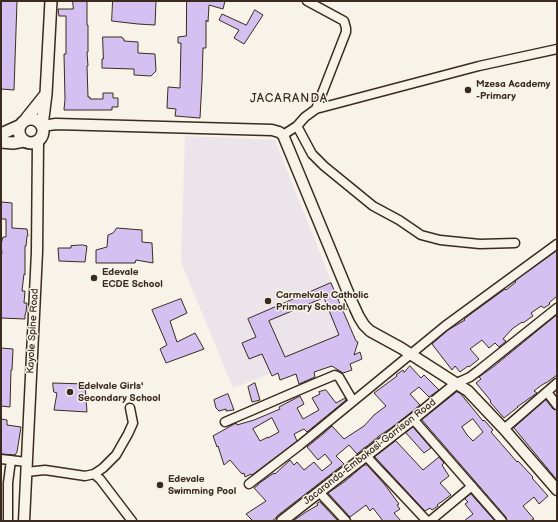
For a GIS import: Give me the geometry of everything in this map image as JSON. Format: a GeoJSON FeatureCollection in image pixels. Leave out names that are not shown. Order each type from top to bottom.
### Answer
{"type":"FeatureCollection","features":[{"type":"Feature","properties":{"kind":"main road"},"geometry":{"type":"LineString","coordinates":[[1,142],[13,143],[24,141],[31,143],[38,141],[43,134],[42,126],[46,94],[51,1]]}},
{"type":"Feature","properties":{"kind":"main road"},"geometry":{"type":"LineString","coordinates":[[24,141],[19,136],[18,131],[46,94]]}},
{"type":"Feature","properties":{"kind":"main road"},"geometry":{"type":"LineString","coordinates":[[1,134],[30,118],[38,120],[42,126]]}},
{"type":"Feature","properties":{"kind":"street"},"geometry":{"type":"LineString","coordinates":[[307,1],[344,21],[346,28],[346,32],[316,109]]}},
{"type":"Feature","properties":{"kind":"street"},"geometry":{"type":"LineString","coordinates":[[283,135],[297,126],[305,117],[316,109],[479,66],[557,49]]}},
{"type":"Feature","properties":{"kind":"street"},"geometry":{"type":"LineString","coordinates":[[42,126],[56,124],[272,130],[279,132],[283,135],[359,317],[364,325],[370,331],[401,348],[468,390],[557,490]]}},
{"type":"Feature","properties":{"kind":"street"},"geometry":{"type":"LineString","coordinates":[[297,126],[312,154],[324,166],[373,206],[399,220],[421,235],[440,240],[480,244],[515,243]]}},
{"type":"Feature","properties":{"kind":"street","name":"Kayole Spine Road"},"geometry":{"type":"LineString","coordinates":[[24,521],[37,252],[38,141]]}},
{"type":"Feature","properties":{"kind":"street"},"geometry":{"type":"LineString","coordinates":[[249,484],[300,445],[451,322],[557,244]]}},
{"type":"Feature","properties":{"kind":"street"},"geometry":{"type":"LineString","coordinates":[[458,383],[478,371],[557,308]]}},
{"type":"Feature","properties":{"kind":"street"},"geometry":{"type":"LineString","coordinates":[[225,422],[335,375],[339,377],[354,401]]}},
{"type":"Feature","properties":{"kind":"street","name":"Jacaranda-Embakasi-Garrison Road"},"geometry":{"type":"LineString","coordinates":[[282,521],[458,383]]}},
{"type":"Feature","properties":{"kind":"street"},"geometry":{"type":"LineString","coordinates":[[504,429],[557,383]]}},
{"type":"Feature","properties":{"kind":"street"},"geometry":{"type":"LineString","coordinates":[[547,392],[557,406]]}},
{"type":"Feature","properties":{"kind":"street"},"geometry":{"type":"LineString","coordinates":[[1,459],[11,460],[27,467],[84,476],[94,474],[103,468],[116,455],[128,434],[133,424],[130,408]]}},
{"type":"Feature","properties":{"kind":"street"},"geometry":{"type":"LineString","coordinates":[[413,419],[502,521]]}},
{"type":"Feature","properties":{"kind":"street"},"geometry":{"type":"LineString","coordinates":[[366,456],[428,521],[472,486]]}},
{"type":"Feature","properties":{"kind":"street"},"geometry":{"type":"LineString","coordinates":[[8,521],[8,483],[11,460]]}},
{"type":"Feature","properties":{"kind":"street"},"geometry":{"type":"LineString","coordinates":[[94,474],[132,521]]}},
{"type":"Feature","properties":{"kind":"street"},"geometry":{"type":"LineString","coordinates":[[319,492],[346,521]]}},
{"type":"Feature","properties":{"kind":"shaded area","name":"Carmelvale Catholic Primary School."},"geometry":{"type":"Polygon","coordinates":[[[185,136],[275,140],[355,341],[233,388],[181,262],[185,136]]]}},
{"type":"Feature","properties":{"kind":"building"},"geometry":{"type":"Polygon","coordinates":[[[1,1],[17,1],[14,90],[1,89],[1,1]]]}},
{"type":"Feature","properties":{"kind":"building"},"geometry":{"type":"Polygon","coordinates":[[[73,1],[87,1],[88,97],[90,97],[90,99],[103,99],[103,93],[113,93],[113,98],[118,98],[118,107],[112,107],[112,110],[64,110],[66,16],[59,16],[58,9],[73,9],[73,1]]]}},
{"type":"Feature","properties":{"kind":"building"},"geometry":{"type":"Polygon","coordinates":[[[113,1],[156,1],[155,25],[112,21],[113,1]]]}},
{"type":"Feature","properties":{"kind":"building"},"geometry":{"type":"Polygon","coordinates":[[[187,1],[225,1],[223,9],[209,5],[208,22],[206,20],[206,48],[203,48],[200,118],[175,116],[176,109],[167,108],[168,87],[180,88],[181,43],[178,43],[178,37],[186,36],[187,1]]]}},
{"type":"Feature","properties":{"kind":"building"},"geometry":{"type":"Polygon","coordinates":[[[255,10],[263,15],[244,44],[234,38],[239,30],[219,20],[222,14],[246,25],[255,10]]]}},
{"type":"Feature","properties":{"kind":"building"},"geometry":{"type":"Polygon","coordinates":[[[103,37],[122,37],[124,41],[138,42],[138,53],[155,54],[156,71],[151,76],[134,75],[134,69],[102,68],[103,37]]]}},
{"type":"Feature","properties":{"kind":"building"},"geometry":{"type":"Polygon","coordinates":[[[2,202],[12,203],[12,228],[27,229],[28,236],[25,246],[25,275],[24,274],[22,291],[25,291],[24,303],[27,303],[25,319],[1,318],[1,244],[3,237],[6,237],[6,219],[1,219],[2,202]]]}},
{"type":"Feature","properties":{"kind":"building"},"geometry":{"type":"Polygon","coordinates":[[[117,228],[142,230],[142,242],[152,243],[153,263],[136,260],[135,263],[96,263],[96,250],[107,247],[108,235],[113,233],[117,228]]]}},
{"type":"Feature","properties":{"kind":"building"},"geometry":{"type":"Polygon","coordinates":[[[71,246],[87,246],[85,262],[59,261],[58,248],[71,248],[71,246]]]}},
{"type":"Feature","properties":{"kind":"building"},"geometry":{"type":"Polygon","coordinates":[[[557,251],[557,296],[549,303],[550,304],[544,308],[541,306],[531,313],[533,316],[512,329],[503,339],[506,341],[499,347],[495,343],[489,348],[482,340],[470,349],[479,359],[460,372],[455,366],[452,370],[432,344],[448,330],[465,320],[464,319],[505,289],[506,290],[516,282],[515,281],[557,251]]]}},
{"type":"Feature","properties":{"kind":"building"},"geometry":{"type":"Polygon","coordinates":[[[331,283],[356,341],[358,342],[354,355],[360,352],[362,359],[350,364],[352,370],[343,373],[332,366],[314,372],[315,377],[299,384],[296,374],[280,380],[278,373],[272,376],[262,354],[249,359],[242,343],[256,337],[248,319],[331,283]],[[324,298],[269,321],[285,357],[339,335],[324,298]]]}},
{"type":"Feature","properties":{"kind":"building"},"geometry":{"type":"Polygon","coordinates":[[[181,299],[187,313],[170,321],[177,342],[195,333],[204,349],[166,363],[160,349],[167,345],[152,310],[181,299]]]}},
{"type":"Feature","properties":{"kind":"building"},"geometry":{"type":"Polygon","coordinates":[[[557,315],[557,375],[534,391],[537,393],[504,418],[476,383],[481,379],[479,377],[557,315]]]}},
{"type":"Feature","properties":{"kind":"building"},"geometry":{"type":"Polygon","coordinates":[[[1,348],[13,349],[10,407],[1,406],[1,348]]]}},
{"type":"Feature","properties":{"kind":"building"},"geometry":{"type":"Polygon","coordinates":[[[410,366],[421,378],[424,375],[439,390],[429,397],[419,387],[410,394],[420,405],[357,454],[349,445],[336,456],[344,464],[272,521],[253,521],[246,514],[266,501],[254,488],[274,473],[275,474],[290,460],[294,465],[297,462],[304,470],[314,462],[322,471],[332,463],[325,454],[318,460],[307,447],[332,426],[344,439],[364,426],[374,415],[386,406],[374,393],[403,370],[404,372],[410,366]]]}},
{"type":"Feature","properties":{"kind":"building"},"geometry":{"type":"Polygon","coordinates":[[[53,383],[85,384],[87,412],[54,410],[57,393],[54,392],[53,383]]]}},
{"type":"Feature","properties":{"kind":"building"},"geometry":{"type":"Polygon","coordinates":[[[255,383],[260,400],[252,402],[248,387],[255,383]]]}},
{"type":"Feature","properties":{"kind":"building"},"geometry":{"type":"Polygon","coordinates":[[[326,390],[336,403],[345,398],[346,400],[307,432],[304,429],[294,434],[297,441],[252,475],[251,474],[245,477],[244,473],[242,474],[230,460],[224,465],[213,436],[236,423],[237,425],[254,420],[280,409],[279,407],[300,396],[304,404],[297,408],[303,419],[319,410],[312,398],[320,394],[319,392],[326,390]],[[272,418],[253,429],[260,441],[279,432],[272,418]]]}},
{"type":"Feature","properties":{"kind":"building"},"geometry":{"type":"Polygon","coordinates":[[[457,392],[460,393],[483,421],[484,420],[493,430],[491,432],[517,462],[518,461],[533,477],[532,478],[548,496],[539,504],[534,497],[523,506],[534,519],[530,521],[507,521],[506,517],[422,420],[457,392]],[[473,419],[462,427],[473,441],[483,432],[473,419]]]}},
{"type":"Feature","properties":{"kind":"building"},"geometry":{"type":"Polygon","coordinates":[[[228,394],[234,410],[226,411],[226,409],[219,411],[216,408],[214,400],[228,394]]]}},
{"type":"Feature","properties":{"kind":"building"},"geometry":{"type":"Polygon","coordinates":[[[546,400],[553,409],[557,410],[557,480],[514,428],[546,400]]]}},
{"type":"Feature","properties":{"kind":"building"},"geometry":{"type":"Polygon","coordinates":[[[1,419],[7,420],[7,425],[21,427],[17,452],[15,455],[1,454],[1,419]]]}},
{"type":"Feature","properties":{"kind":"building"},"geometry":{"type":"Polygon","coordinates":[[[413,427],[431,448],[424,453],[406,433],[413,427]]]}},
{"type":"Feature","properties":{"kind":"building"},"geometry":{"type":"Polygon","coordinates":[[[396,441],[423,470],[439,457],[444,463],[442,465],[449,476],[440,483],[451,495],[432,510],[430,508],[425,511],[375,457],[396,441]]]}},
{"type":"Feature","properties":{"kind":"building"},"geometry":{"type":"Polygon","coordinates":[[[367,465],[385,485],[399,504],[397,505],[400,509],[394,513],[401,521],[383,521],[373,508],[370,511],[366,505],[350,517],[328,493],[363,466],[367,465]]]}},
{"type":"Feature","properties":{"kind":"building"},"geometry":{"type":"Polygon","coordinates":[[[471,494],[495,521],[464,521],[473,514],[465,504],[468,502],[465,499],[471,494]]]}},
{"type":"Feature","properties":{"kind":"building"},"geometry":{"type":"Polygon","coordinates":[[[320,502],[338,521],[293,521],[318,505],[317,504],[320,502]]]}},
{"type":"Feature","properties":{"kind":"place","name":"Mzesa Academy -Primary"},"geometry":{"type":"Point","coordinates":[468,90]}},
{"type":"Feature","properties":{"kind":"place","name":"Edevale ECDE School"},"geometry":{"type":"Point","coordinates":[94,278]}},
{"type":"Feature","properties":{"kind":"place","name":"Carmelvale Catholic Primary School."},"geometry":{"type":"Point","coordinates":[268,301]}},
{"type":"Feature","properties":{"kind":"place","name":"Edelvale Girls' Secondary School"},"geometry":{"type":"Point","coordinates":[70,392]}},
{"type":"Feature","properties":{"kind":"place","name":"Edevale Swimming Pool"},"geometry":{"type":"Point","coordinates":[160,485]}},
{"type":"Feature","properties":{"kind":"district","name":"JACARANDA"},"geometry":{"type":"Point","coordinates":[289,99]}}]}
